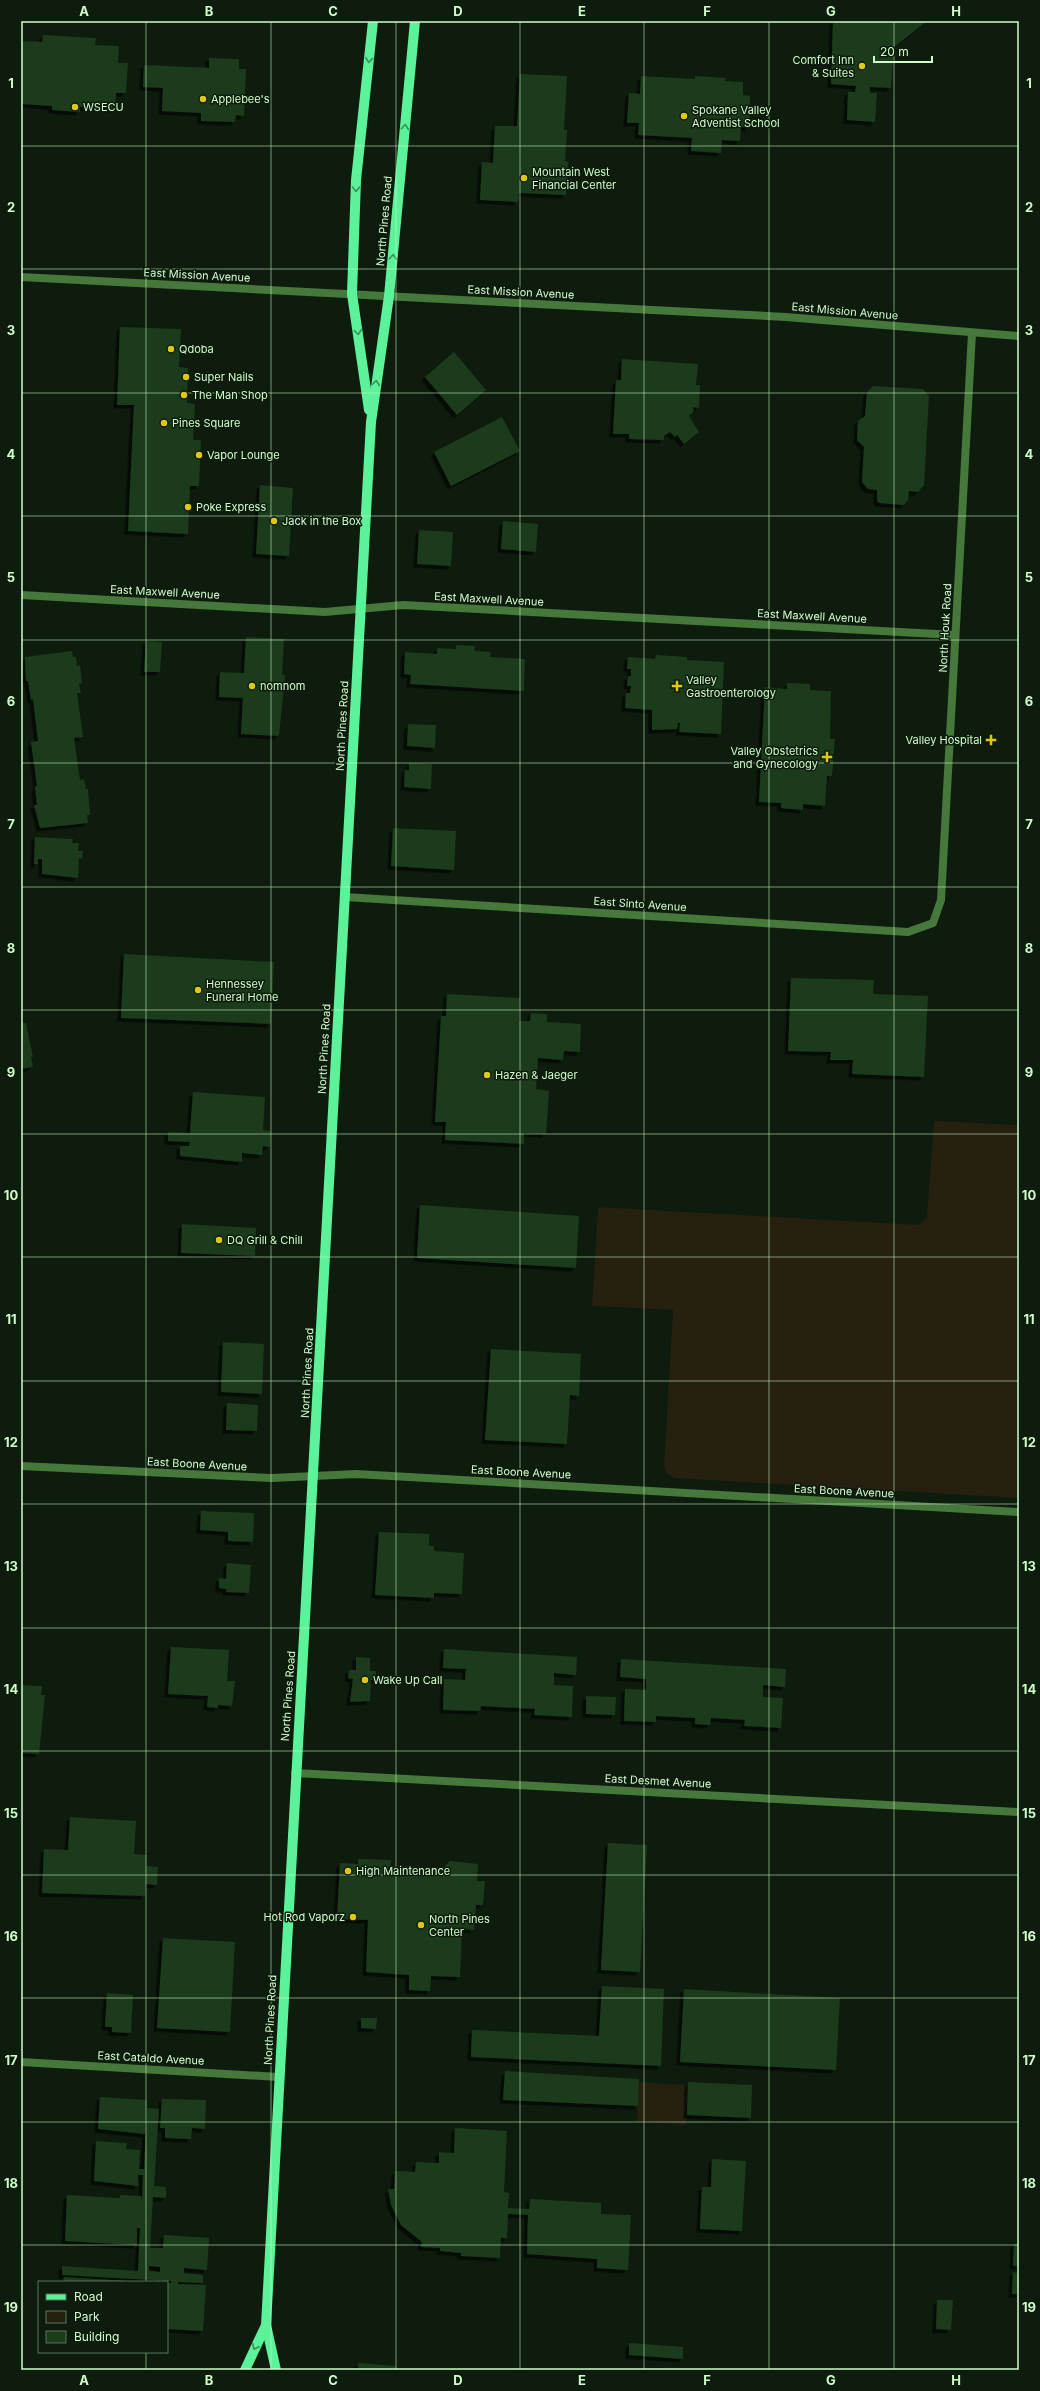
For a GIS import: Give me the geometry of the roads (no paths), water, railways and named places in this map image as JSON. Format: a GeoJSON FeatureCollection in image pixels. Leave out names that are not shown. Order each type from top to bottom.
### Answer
{"type":"FeatureCollection","features":[{"type":"Feature","properties":{"kind":"main road","name":"North Pines Road"},"geometry":{"type":"LineString","coordinates":[[370,422],[352,294],[356,180],[373,21]]}},
{"type":"Feature","properties":{"kind":"main road","name":"North Pines Road"},"geometry":{"type":"LineString","coordinates":[[276,2370],[266,2325],[295,1773],[314,1475],[370,422],[389,296],[415,21]]}},
{"type":"Feature","properties":{"kind":"main road","name":"North Pines Road"},"geometry":{"type":"LineString","coordinates":[[245,2370],[266,2325]]}},
{"type":"Feature","properties":{"kind":"street","name":"East Mission Avenue"},"geometry":{"type":"LineString","coordinates":[[21,277],[786,317],[1019,336]]}},
{"type":"Feature","properties":{"kind":"street","name":"North Houk Road"},"geometry":{"type":"LineString","coordinates":[[933,923],[941,900],[972,333]]}},
{"type":"Feature","properties":{"kind":"street","name":"East Maxwell Avenue"},"geometry":{"type":"LineString","coordinates":[[21,595],[325,612],[403,605],[955,635]]}},
{"type":"Feature","properties":{"kind":"street","name":"East Sinto Avenue"},"geometry":{"type":"LineString","coordinates":[[345,897],[908,932],[933,923]]}},
{"type":"Feature","properties":{"kind":"street","name":"East Boone Avenue"},"geometry":{"type":"LineString","coordinates":[[21,1466],[272,1478],[363,1474],[1019,1512]]}},
{"type":"Feature","properties":{"kind":"street","name":"East Desmet Avenue"},"geometry":{"type":"LineString","coordinates":[[295,1773],[1019,1812]]}},
{"type":"Feature","properties":{"kind":"street","name":"East Cataldo Avenue"},"geometry":{"type":"LineString","coordinates":[[21,2062],[279,2077]]}},
{"type":"Feature","properties":{"kind":"place","name":"Comfort Inn & Suites"},"geometry":{"type":"Point","coordinates":[862,66]}},
{"type":"Feature","properties":{"kind":"place","name":"Applebee's"},"geometry":{"type":"Point","coordinates":[203,99]}},
{"type":"Feature","properties":{"kind":"place","name":"WSECU"},"geometry":{"type":"Point","coordinates":[75,107]}},
{"type":"Feature","properties":{"kind":"place","name":"Spokane Valley Adventist School"},"geometry":{"type":"Point","coordinates":[684,116]}},
{"type":"Feature","properties":{"kind":"place","name":"Mountain West Financial Center"},"geometry":{"type":"Point","coordinates":[524,178]}},
{"type":"Feature","properties":{"kind":"place","name":"Qdoba"},"geometry":{"type":"Point","coordinates":[171,349]}},
{"type":"Feature","properties":{"kind":"place","name":"Super Nails"},"geometry":{"type":"Point","coordinates":[186,377]}},
{"type":"Feature","properties":{"kind":"place","name":"The Man Shop"},"geometry":{"type":"Point","coordinates":[184,395]}},
{"type":"Feature","properties":{"kind":"place","name":"Pines Square"},"geometry":{"type":"Point","coordinates":[164,423]}},
{"type":"Feature","properties":{"kind":"place","name":"Vapor Lounge"},"geometry":{"type":"Point","coordinates":[199,455]}},
{"type":"Feature","properties":{"kind":"place","name":"Poke Express"},"geometry":{"type":"Point","coordinates":[188,507]}},
{"type":"Feature","properties":{"kind":"place","name":"Jack in the Box"},"geometry":{"type":"Point","coordinates":[274,521]}},
{"type":"Feature","properties":{"kind":"place","name":"nomnom"},"geometry":{"type":"Point","coordinates":[252,686]}},
{"type":"Feature","properties":{"kind":"place","name":"Valley Gastroenterology"},"geometry":{"type":"Point","coordinates":[677,686]}},
{"type":"Feature","properties":{"kind":"place","name":"Valley Hospital"},"geometry":{"type":"Point","coordinates":[991,740]}},
{"type":"Feature","properties":{"kind":"place","name":"Valley Obstetrics and Gynecology"},"geometry":{"type":"Point","coordinates":[827,757]}},
{"type":"Feature","properties":{"kind":"place","name":"Hennessey Funeral Home"},"geometry":{"type":"Point","coordinates":[198,990]}},
{"type":"Feature","properties":{"kind":"place","name":"Hazen & Jaeger"},"geometry":{"type":"Point","coordinates":[487,1075]}},
{"type":"Feature","properties":{"kind":"place","name":"DQ Grill & Chill"},"geometry":{"type":"Point","coordinates":[219,1240]}},
{"type":"Feature","properties":{"kind":"place","name":"Wake Up Call"},"geometry":{"type":"Point","coordinates":[365,1680]}},
{"type":"Feature","properties":{"kind":"place","name":"High Maintenance"},"geometry":{"type":"Point","coordinates":[348,1871]}},
{"type":"Feature","properties":{"kind":"place","name":"Hot Rod Vaporz"},"geometry":{"type":"Point","coordinates":[353,1917]}},
{"type":"Feature","properties":{"kind":"place","name":"North Pines Center"},"geometry":{"type":"Point","coordinates":[421,1925]}}]}
